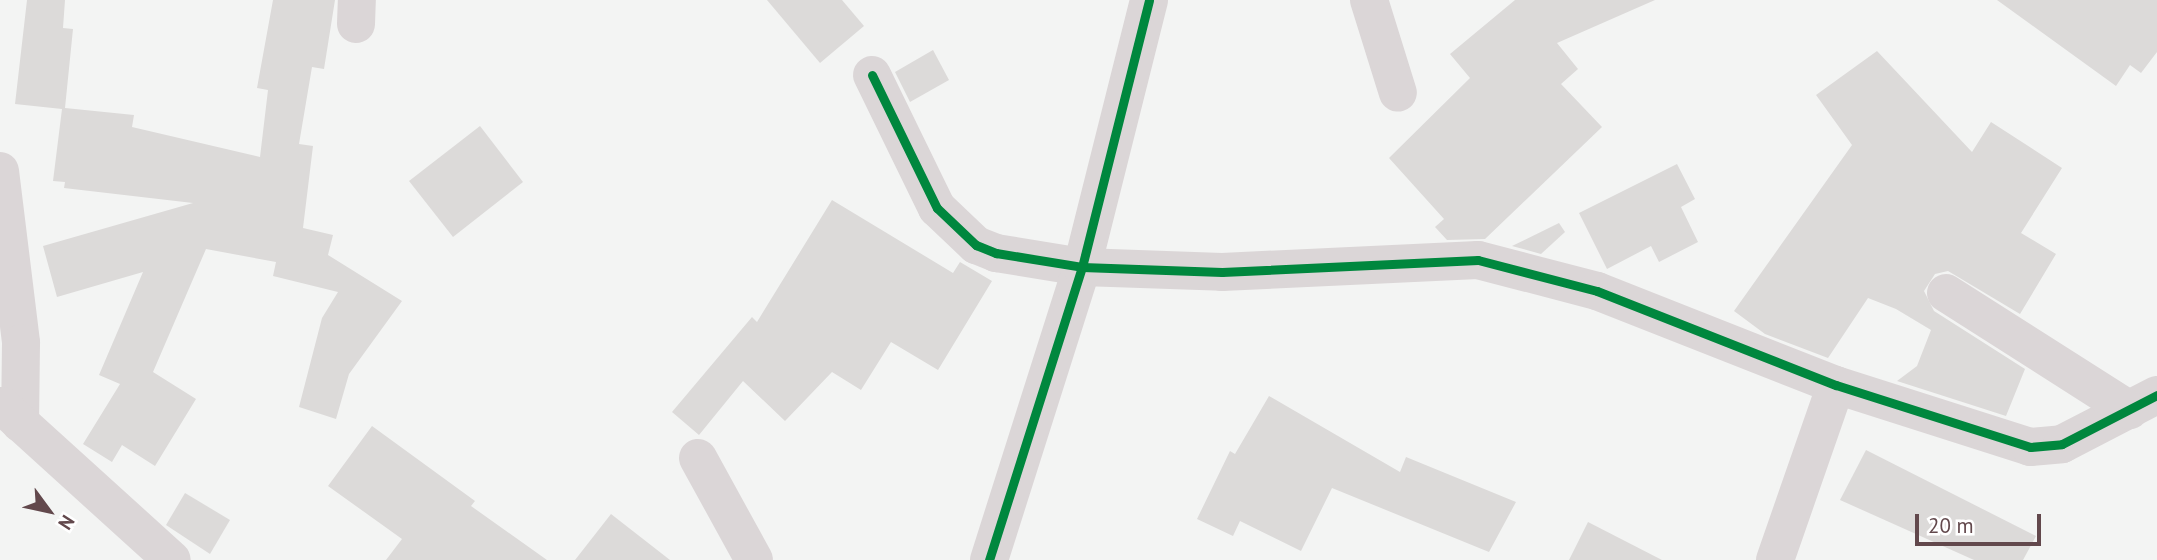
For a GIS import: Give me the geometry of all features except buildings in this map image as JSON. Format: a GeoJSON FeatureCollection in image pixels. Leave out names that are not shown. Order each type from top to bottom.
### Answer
{"type":"FeatureCollection","features":[{"type":"Feature","properties":{"kind":"street"},"geometry":{"type":"LineString","coordinates":[[989,560],[1082,267],[1149,0]]}},
{"type":"Feature","properties":{"kind":"street"},"geometry":{"type":"LineString","coordinates":[[1369,0],[1398,93]]}},
{"type":"Feature","properties":{"kind":"street"},"geometry":{"type":"LineString","coordinates":[[872,75],[919,181],[956,229],[996,253],[1082,267],[1299,273],[1478,260],[1597,291],[1836,385],[2030,447],[2062,444],[2144,402]]}},
{"type":"Feature","properties":{"kind":"street"},"geometry":{"type":"LineString","coordinates":[[0,171],[21,343],[10,414],[172,560]]}},
{"type":"Feature","properties":{"kind":"street"},"geometry":{"type":"LineString","coordinates":[[1946,293],[2144,402]]}},
{"type":"Feature","properties":{"kind":"street"},"geometry":{"type":"LineString","coordinates":[[1775,560],[1836,385]]}},
{"type":"Feature","properties":{"kind":"street"},"geometry":{"type":"LineString","coordinates":[[698,458],[754,560]]}},
{"type":"Feature","properties":{"kind":"cycle path"},"geometry":{"type":"LineString","coordinates":[[989,560],[1082,267],[1149,0]]}},
{"type":"Feature","properties":{"kind":"cycle path"},"geometry":{"type":"LineString","coordinates":[[872,75],[937,208],[976,245],[996,253],[1082,267],[1222,272],[1478,260],[1597,291],[1836,385],[2030,447],[2062,444],[2157,395]]}}]}
